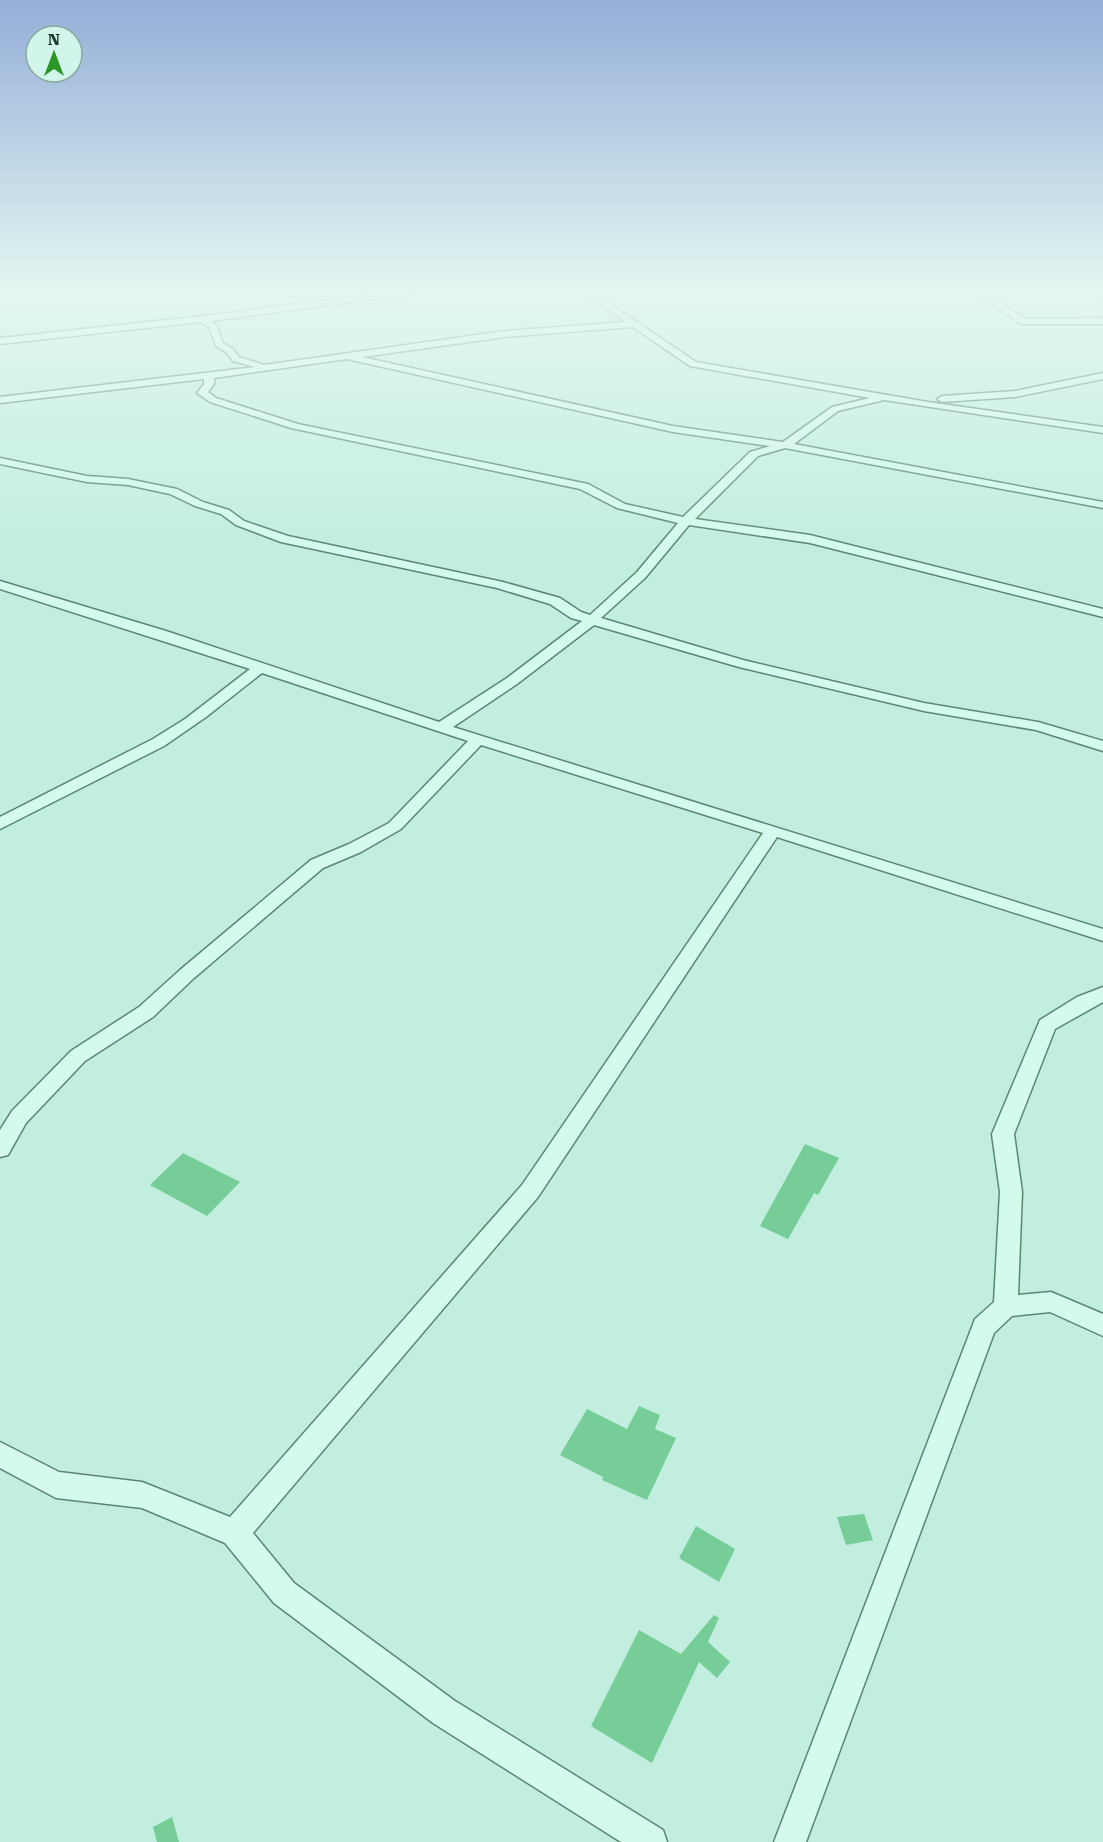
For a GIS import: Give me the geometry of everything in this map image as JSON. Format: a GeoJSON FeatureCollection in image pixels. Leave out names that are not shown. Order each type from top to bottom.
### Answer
{"type":"FeatureCollection","features":[{"type":"Feature","properties":{"kind":"street"},"geometry":{"type":"LineString","coordinates":[[0,400],[201,377]]}},
{"type":"Feature","properties":{"kind":"street"},"geometry":{"type":"LineString","coordinates":[[209,377],[209,384],[202,393],[236,409],[356,440],[407,448],[500,469],[531,473],[584,486],[621,506],[686,520],[810,539],[1103,613]]}},
{"type":"Feature","properties":{"kind":"street"},"geometry":{"type":"LineString","coordinates":[[440,377],[673,429],[785,445],[1103,505]]}},
{"type":"Feature","properties":{"kind":"street"},"geometry":{"type":"LineString","coordinates":[[769,377],[910,402],[1103,430]]}},
{"type":"Feature","properties":{"kind":"street"},"geometry":{"type":"LineString","coordinates":[[910,402],[1015,394],[1098,377]]}},
{"type":"Feature","properties":{"kind":"street"},"geometry":{"type":"LineString","coordinates":[[441,728],[512,681],[593,619],[641,575],[686,520],[754,454],[785,445],[835,409],[886,397]]}},
{"type":"Feature","properties":{"kind":"street"},"geometry":{"type":"LineString","coordinates":[[754,454],[755,441]]}},
{"type":"Feature","properties":{"kind":"street"},"geometry":{"type":"LineString","coordinates":[[0,461],[87,479],[128,482],[173,491],[199,504],[225,512],[240,523],[285,540],[499,585],[555,601],[576,615],[739,663],[924,707],[1038,726],[1103,746]]}},
{"type":"Feature","properties":{"kind":"street"},"geometry":{"type":"LineString","coordinates":[[0,585],[161,634],[441,728],[1103,935]]}},
{"type":"Feature","properties":{"kind":"street"},"geometry":{"type":"LineString","coordinates":[[0,824],[100,774],[180,729],[261,667]]}},
{"type":"Feature","properties":{"kind":"street"},"geometry":{"type":"LineString","coordinates":[[0,1149],[19,1117],[78,1056],[146,1012],[316,864],[355,848],[395,826],[478,739]]}},
{"type":"Feature","properties":{"kind":"street"},"geometry":{"type":"LineString","coordinates":[[235,1533],[530,1191],[773,830]]}},
{"type":"Feature","properties":{"kind":"street"},"geometry":{"type":"LineString","coordinates":[[1006,1306],[1011,1192],[1002,1134],[1047,1024],[1084,1002],[1103,994]]}},
{"type":"Feature","properties":{"kind":"street"},"geometry":{"type":"LineString","coordinates":[[790,1842],[984,1327],[1006,1306],[1051,1302],[1103,1325]]}},
{"type":"Feature","properties":{"kind":"street"},"geometry":{"type":"LineString","coordinates":[[0,1454],[56,1485],[142,1495],[235,1533],[284,1593],[312,1614],[444,1712],[651,1842]]}},
{"type":"Feature","properties":{"kind":"building"},"geometry":{"type":"Polygon","coordinates":[[[805,1144],[839,1158],[818,1195],[814,1193],[788,1239],[760,1226],[805,1144]]]}},
{"type":"Feature","properties":{"kind":"building"},"geometry":{"type":"Polygon","coordinates":[[[183,1153],[240,1182],[207,1216],[150,1185],[183,1153]]]}},
{"type":"Feature","properties":{"kind":"building"},"geometry":{"type":"Polygon","coordinates":[[[639,1406],[660,1415],[655,1429],[676,1438],[647,1500],[602,1480],[603,1477],[560,1455],[587,1409],[627,1429],[639,1406]]]}},
{"type":"Feature","properties":{"kind":"building"},"geometry":{"type":"Polygon","coordinates":[[[864,1514],[873,1540],[846,1545],[837,1517],[864,1514]]]}},
{"type":"Feature","properties":{"kind":"building"},"geometry":{"type":"Polygon","coordinates":[[[696,1526],[735,1549],[719,1582],[679,1558],[696,1526]]]}},
{"type":"Feature","properties":{"kind":"building"},"geometry":{"type":"Polygon","coordinates":[[[714,1615],[719,1618],[708,1642],[730,1662],[717,1678],[699,1662],[652,1763],[591,1726],[639,1630],[681,1654],[714,1615]]]}},
{"type":"Feature","properties":{"kind":"building"},"geometry":{"type":"Polygon","coordinates":[[[172,1817],[179,1842],[157,1842],[153,1827],[172,1817]]]}}]}
